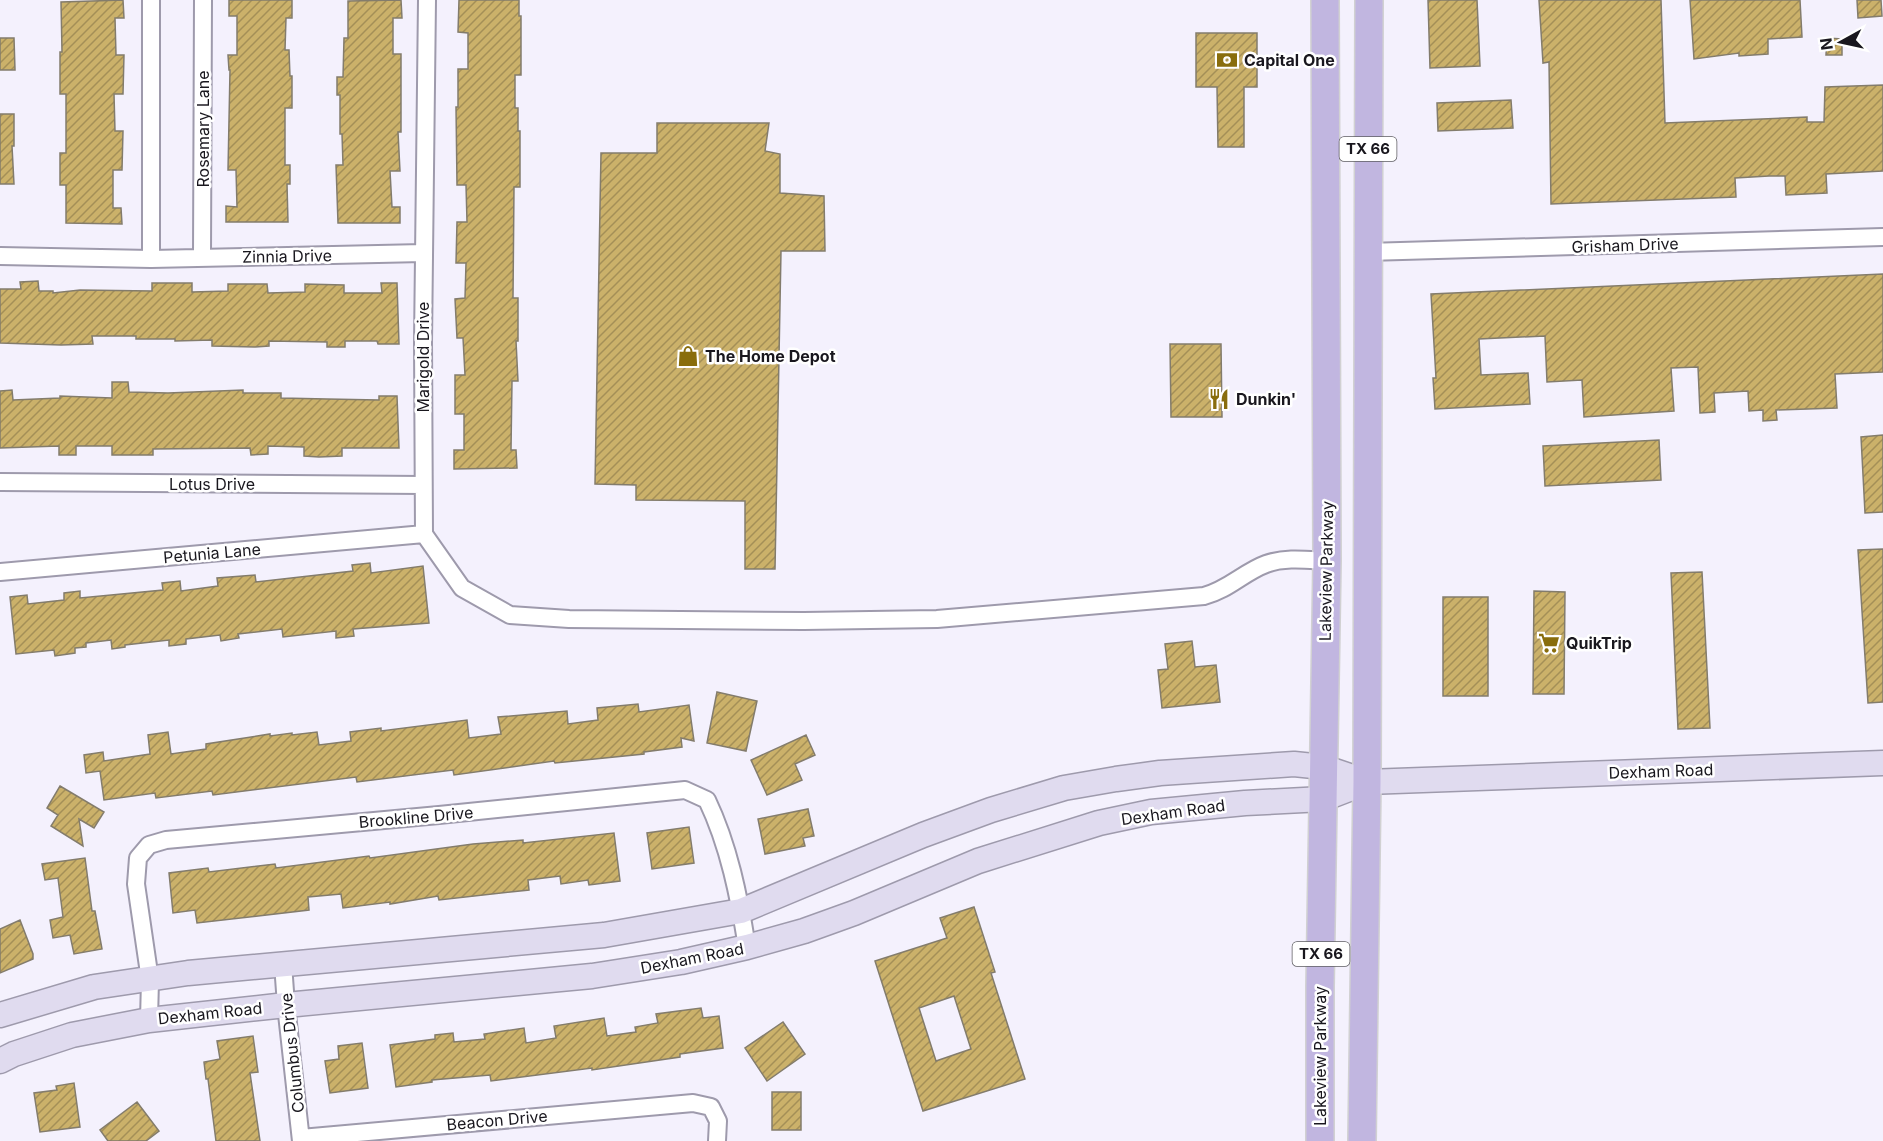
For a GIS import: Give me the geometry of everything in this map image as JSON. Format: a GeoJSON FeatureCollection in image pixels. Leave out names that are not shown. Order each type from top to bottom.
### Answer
{"type":"FeatureCollection","features":[{"type":"Feature","properties":{"kind":"main road","name":"TX 66"},"geometry":{"type":"LineString","coordinates":[[1362,1141],[1369,0]]}},
{"type":"Feature","properties":{"kind":"main road","name":"Lakeview Parkway"},"geometry":{"type":"LineString","coordinates":[[1320,1141],[1327,561],[1327,252],[1323,4]]}},
{"type":"Feature","properties":{"kind":"main road"},"geometry":{"type":"LineString","coordinates":[[1327,252],[1367,252]]}},
{"type":"Feature","properties":{"kind":"street"},"geometry":{"type":"LineString","coordinates":[[151,0],[151,259]]}},
{"type":"Feature","properties":{"kind":"street","name":"Rosemary Lane"},"geometry":{"type":"LineString","coordinates":[[202,257],[203,0]]}},
{"type":"Feature","properties":{"kind":"street","name":"Marigold Drive"},"geometry":{"type":"LineString","coordinates":[[424,534],[423,253],[428,0]]}},
{"type":"Feature","properties":{"kind":"street","name":"Grisham Drive"},"geometry":{"type":"LineString","coordinates":[[1367,252],[1883,237]]}},
{"type":"Feature","properties":{"kind":"street","name":"Zinnia Drive"},"geometry":{"type":"LineString","coordinates":[[0,256],[151,259],[423,253]]}},
{"type":"Feature","properties":{"kind":"street","name":"Lotus Drive"},"geometry":{"type":"LineString","coordinates":[[0,482],[423,485]]}},
{"type":"Feature","properties":{"kind":"street"},"geometry":{"type":"LineString","coordinates":[[424,534],[462,588],[510,615],[569,619],[804,621],[937,619],[1204,596],[1216,593],[1267,563],[1289,559],[1327,561]]}},
{"type":"Feature","properties":{"kind":"street","name":"Petunia Lane"},"geometry":{"type":"LineString","coordinates":[[0,572],[424,534]]}},
{"type":"Feature","properties":{"kind":"street","name":"Dexham Road"},"geometry":{"type":"LineString","coordinates":[[0,1061],[14,1054],[72,1035],[150,1020],[592,976],[681,962],[804,931],[854,913],[978,861],[1099,824],[1151,812],[1245,803],[1323,799],[1366,782],[1883,763]]}},
{"type":"Feature","properties":{"kind":"street","name":"Dexham Road"},"geometry":{"type":"LineString","coordinates":[[0,1015],[94,987],[188,973],[604,935],[741,911],[923,835],[991,810],[1064,788],[1160,772],[1294,764],[1323,767],[1366,782]]}},
{"type":"Feature","properties":{"kind":"street","name":"Brookline Drive"},"geometry":{"type":"LineString","coordinates":[[150,1020],[150,980],[136,885],[138,858],[149,845],[166,840],[685,790],[707,800],[720,828],[741,911],[747,947]]}},
{"type":"Feature","properties":{"kind":"street","name":"Columbus Drive"},"geometry":{"type":"LineString","coordinates":[[283,964],[301,1139]]}},
{"type":"Feature","properties":{"kind":"street","name":"Beacon Drive"},"geometry":{"type":"LineString","coordinates":[[301,1139],[693,1103],[711,1107],[718,1121],[717,1141]]}},
{"type":"Feature","properties":{"kind":"building"},"geometry":{"type":"Polygon","coordinates":[[[123,0],[124,18],[115,18],[116,55],[124,55],[123,94],[114,94],[115,131],[123,131],[122,170],[113,170],[113,208],[121,208],[122,224],[66,223],[66,185],[60,185],[60,153],[66,153],[66,94],[60,94],[61,2],[123,0]]]}},
{"type":"Feature","properties":{"kind":"building"},"geometry":{"type":"Polygon","coordinates":[[[229,0],[292,0],[292,18],[286,18],[285,50],[289,50],[290,76],[292,76],[292,108],[285,108],[285,165],[290,165],[290,184],[287,184],[288,222],[226,222],[226,206],[237,207],[236,170],[228,170],[230,70],[228,55],[237,55],[237,16],[229,16],[229,0]]]}},
{"type":"Feature","properties":{"kind":"building"},"geometry":{"type":"Polygon","coordinates":[[[401,0],[402,18],[393,18],[393,54],[401,54],[401,132],[398,132],[400,171],[390,171],[392,207],[400,207],[400,223],[338,223],[336,165],[343,165],[337,77],[343,77],[344,38],[348,38],[348,1],[401,0]]]}},
{"type":"Feature","properties":{"kind":"building"},"geometry":{"type":"Polygon","coordinates":[[[459,0],[519,0],[519,16],[521,16],[521,75],[515,75],[515,108],[518,108],[518,131],[520,131],[520,187],[514,187],[513,298],[518,298],[518,341],[516,341],[518,381],[512,381],[511,450],[516,450],[517,468],[454,469],[454,450],[464,450],[464,414],[455,414],[455,375],[465,375],[463,338],[457,338],[455,299],[465,298],[466,263],[456,263],[457,222],[467,222],[466,185],[457,185],[458,69],[468,69],[468,33],[458,32],[459,0]]]}},
{"type":"Feature","properties":{"kind":"building"},"geometry":{"type":"Polygon","coordinates":[[[1428,0],[1477,0],[1480,66],[1430,68],[1428,0]]]}},
{"type":"Feature","properties":{"kind":"building"},"geometry":{"type":"Polygon","coordinates":[[[1539,0],[1661,0],[1665,123],[1807,117],[1807,122],[1824,122],[1825,87],[1883,85],[1883,171],[1826,174],[1827,193],[1786,195],[1785,176],[1769,176],[1735,178],[1736,197],[1551,204],[1549,62],[1543,63],[1539,0]]]}},
{"type":"Feature","properties":{"kind":"building"},"geometry":{"type":"Polygon","coordinates":[[[1690,0],[1800,0],[1802,37],[1768,39],[1768,54],[1739,56],[1739,53],[1694,59],[1690,0]]]}},
{"type":"Feature","properties":{"kind":"building"},"geometry":{"type":"Polygon","coordinates":[[[1857,0],[1881,0],[1882,16],[1858,18],[1857,0]]]}},
{"type":"Feature","properties":{"kind":"building","name":"Capital One"},"geometry":{"type":"Polygon","coordinates":[[[1196,33],[1257,33],[1257,87],[1244,87],[1244,147],[1218,147],[1217,87],[1196,87],[1196,33]]]}},
{"type":"Feature","properties":{"kind":"building"},"geometry":{"type":"Polygon","coordinates":[[[0,38],[14,38],[15,70],[0,70],[0,38]]]}},
{"type":"Feature","properties":{"kind":"building"},"geometry":{"type":"Polygon","coordinates":[[[1827,38],[1842,39],[1842,55],[1826,55],[1827,38]]]}},
{"type":"Feature","properties":{"kind":"building"},"geometry":{"type":"Polygon","coordinates":[[[1511,100],[1513,128],[1438,131],[1437,103],[1511,100]]]}},
{"type":"Feature","properties":{"kind":"building"},"geometry":{"type":"Polygon","coordinates":[[[0,114],[14,114],[14,146],[12,146],[14,184],[0,184],[0,114]]]}},
{"type":"Feature","properties":{"kind":"building","name":"The Home Depot"},"geometry":{"type":"Polygon","coordinates":[[[657,123],[769,123],[765,151],[780,154],[780,193],[824,196],[825,251],[781,251],[775,569],[745,569],[745,501],[636,500],[636,485],[595,484],[601,153],[657,153],[657,123]]]}},
{"type":"Feature","properties":{"kind":"building"},"geometry":{"type":"Polygon","coordinates":[[[1883,274],[1883,372],[1835,374],[1837,408],[1776,410],[1777,420],[1763,421],[1763,410],[1749,411],[1748,391],[1714,393],[1715,412],[1700,413],[1698,367],[1671,368],[1674,411],[1584,417],[1582,380],[1547,382],[1545,336],[1479,339],[1481,375],[1528,373],[1530,404],[1435,409],[1433,378],[1436,378],[1431,294],[1883,274]]]}},
{"type":"Feature","properties":{"kind":"building"},"geometry":{"type":"Polygon","coordinates":[[[38,281],[39,291],[53,291],[53,293],[80,290],[152,291],[152,283],[192,283],[192,292],[228,291],[228,284],[267,284],[268,293],[305,292],[305,284],[344,285],[344,293],[382,293],[381,283],[397,283],[399,344],[345,341],[345,347],[327,347],[327,342],[269,341],[269,346],[212,346],[212,340],[136,339],[136,336],[92,336],[93,344],[0,343],[0,289],[21,289],[20,282],[38,281]]]}},
{"type":"Feature","properties":{"kind":"building"},"geometry":{"type":"Polygon","coordinates":[[[1170,344],[1221,344],[1222,417],[1171,417],[1170,344]]]}},
{"type":"Feature","properties":{"kind":"building"},"geometry":{"type":"Polygon","coordinates":[[[112,382],[128,382],[129,392],[243,390],[243,393],[281,393],[281,398],[379,400],[379,396],[397,396],[399,448],[342,448],[342,456],[319,457],[304,456],[304,447],[268,446],[268,454],[251,455],[250,448],[153,449],[153,455],[112,455],[112,446],[76,446],[76,455],[59,455],[59,446],[0,448],[0,391],[12,390],[13,400],[60,398],[60,396],[112,398],[112,382]]]}},
{"type":"Feature","properties":{"kind":"building"},"geometry":{"type":"Polygon","coordinates":[[[1883,435],[1883,512],[1865,513],[1861,437],[1883,435]]]}},
{"type":"Feature","properties":{"kind":"building"},"geometry":{"type":"Polygon","coordinates":[[[1659,440],[1661,480],[1545,486],[1543,446],[1659,440]]]}},
{"type":"Feature","properties":{"kind":"building"},"geometry":{"type":"Polygon","coordinates":[[[1883,549],[1883,702],[1868,703],[1858,550],[1883,549]]]}},
{"type":"Feature","properties":{"kind":"building"},"geometry":{"type":"Polygon","coordinates":[[[370,563],[371,573],[423,566],[429,623],[353,629],[354,636],[336,638],[336,631],[283,637],[282,629],[238,634],[239,638],[221,641],[220,635],[186,639],[186,644],[169,646],[169,640],[125,645],[125,647],[112,649],[111,640],[86,643],[86,647],[75,648],[75,653],[55,656],[54,650],[16,654],[10,597],[27,595],[28,604],[64,600],[64,593],[80,591],[80,598],[163,590],[162,583],[180,581],[181,591],[218,586],[217,578],[255,575],[256,582],[353,571],[352,565],[370,563]]]}},
{"type":"Feature","properties":{"kind":"building"},"geometry":{"type":"Polygon","coordinates":[[[1702,572],[1710,728],[1678,729],[1671,573],[1702,572]]]}},
{"type":"Feature","properties":{"kind":"building","name":"QuikTrip"},"geometry":{"type":"Polygon","coordinates":[[[1534,591],[1565,592],[1564,694],[1533,694],[1534,591]]]}},
{"type":"Feature","properties":{"kind":"building"},"geometry":{"type":"Polygon","coordinates":[[[1443,597],[1488,597],[1488,696],[1443,696],[1443,597]]]}},
{"type":"Feature","properties":{"kind":"building"},"geometry":{"type":"Polygon","coordinates":[[[1192,641],[1195,667],[1216,665],[1220,702],[1162,708],[1158,670],[1168,669],[1165,644],[1192,641]]]}},
{"type":"Feature","properties":{"kind":"building"},"geometry":{"type":"Polygon","coordinates":[[[717,692],[757,701],[746,751],[707,743],[717,692]]]}},
{"type":"Feature","properties":{"kind":"building"},"geometry":{"type":"Polygon","coordinates":[[[638,704],[639,712],[689,705],[694,741],[681,738],[682,747],[644,752],[644,754],[555,763],[554,761],[454,775],[453,770],[357,782],[356,777],[213,795],[212,791],[156,798],[155,793],[104,800],[100,771],[86,773],[84,755],[103,752],[104,761],[150,754],[148,735],[168,732],[171,754],[206,749],[206,744],[270,734],[270,736],[317,732],[319,745],[351,741],[350,732],[381,728],[381,731],[467,720],[469,738],[501,734],[498,717],[567,711],[568,724],[598,720],[597,708],[638,704]]]}},
{"type":"Feature","properties":{"kind":"building"},"geometry":{"type":"Polygon","coordinates":[[[806,735],[815,755],[795,764],[802,780],[767,795],[751,760],[806,735]]]}},
{"type":"Feature","properties":{"kind":"building"},"geometry":{"type":"Polygon","coordinates":[[[60,786],[104,812],[94,828],[79,819],[83,846],[51,826],[58,815],[47,808],[60,786]]]}},
{"type":"Feature","properties":{"kind":"building"},"geometry":{"type":"Polygon","coordinates":[[[808,809],[814,836],[803,838],[805,846],[765,854],[758,819],[808,809]]]}},
{"type":"Feature","properties":{"kind":"building"},"geometry":{"type":"Polygon","coordinates":[[[689,827],[694,863],[652,869],[647,833],[689,827]]]}},
{"type":"Feature","properties":{"kind":"building"},"geometry":{"type":"Polygon","coordinates":[[[614,833],[620,881],[589,885],[588,880],[561,884],[560,876],[528,880],[529,890],[439,900],[438,896],[390,904],[390,902],[343,908],[341,894],[308,897],[309,910],[197,923],[195,910],[173,913],[169,873],[208,868],[209,872],[275,864],[276,868],[473,844],[523,840],[523,843],[614,833]]]}},
{"type":"Feature","properties":{"kind":"building"},"geometry":{"type":"Polygon","coordinates":[[[85,858],[92,911],[95,911],[102,949],[74,954],[70,935],[53,938],[50,920],[63,917],[58,878],[45,880],[42,864],[85,858]]]}},
{"type":"Feature","properties":{"kind":"building"},"geometry":{"type":"Polygon","coordinates":[[[974,907],[995,972],[991,973],[1025,1079],[923,1111],[875,961],[947,938],[940,918],[974,907]],[[954,996],[919,1008],[936,1061],[971,1049],[954,996]]]}},
{"type":"Feature","properties":{"kind":"building"},"geometry":{"type":"Polygon","coordinates":[[[20,920],[33,959],[0,973],[0,929],[20,920]]]}},
{"type":"Feature","properties":{"kind":"building"},"geometry":{"type":"Polygon","coordinates":[[[701,1008],[703,1018],[719,1016],[723,1048],[592,1070],[592,1068],[491,1081],[490,1075],[432,1080],[432,1082],[396,1087],[390,1045],[435,1039],[435,1035],[453,1033],[454,1042],[485,1039],[484,1034],[524,1028],[526,1043],[556,1038],[554,1026],[604,1018],[607,1036],[636,1032],[635,1027],[658,1023],[656,1014],[701,1008]]]}},
{"type":"Feature","properties":{"kind":"building"},"geometry":{"type":"Polygon","coordinates":[[[783,1022],[805,1054],[767,1081],[745,1048],[783,1022]]]}},
{"type":"Feature","properties":{"kind":"building"},"geometry":{"type":"Polygon","coordinates":[[[253,1036],[258,1072],[250,1073],[260,1141],[216,1141],[204,1062],[220,1059],[217,1041],[253,1036]]]}},
{"type":"Feature","properties":{"kind":"building"},"geometry":{"type":"Polygon","coordinates":[[[362,1043],[368,1088],[330,1093],[325,1061],[339,1059],[338,1046],[362,1043]]]}},
{"type":"Feature","properties":{"kind":"building"},"geometry":{"type":"Polygon","coordinates":[[[74,1083],[80,1127],[40,1132],[34,1093],[57,1090],[56,1086],[74,1083]]]}},
{"type":"Feature","properties":{"kind":"building"},"geometry":{"type":"Polygon","coordinates":[[[772,1092],[801,1092],[801,1130],[772,1130],[772,1092]]]}},
{"type":"Feature","properties":{"kind":"building"},"geometry":{"type":"Polygon","coordinates":[[[137,1102],[159,1131],[146,1141],[108,1141],[100,1130],[137,1102]]]}},
{"type":"Feature","properties":{"kind":"place","name":"Capital One"},"geometry":{"type":"Point","coordinates":[1227,60]}},
{"type":"Feature","properties":{"kind":"place","name":"The Home Depot"},"geometry":{"type":"Point","coordinates":[688,356]}},
{"type":"Feature","properties":{"kind":"place","name":"Dunkin'"},"geometry":{"type":"Point","coordinates":[1219,399]}},
{"type":"Feature","properties":{"kind":"place","name":"QuikTrip"},"geometry":{"type":"Point","coordinates":[1549,643]}}]}
